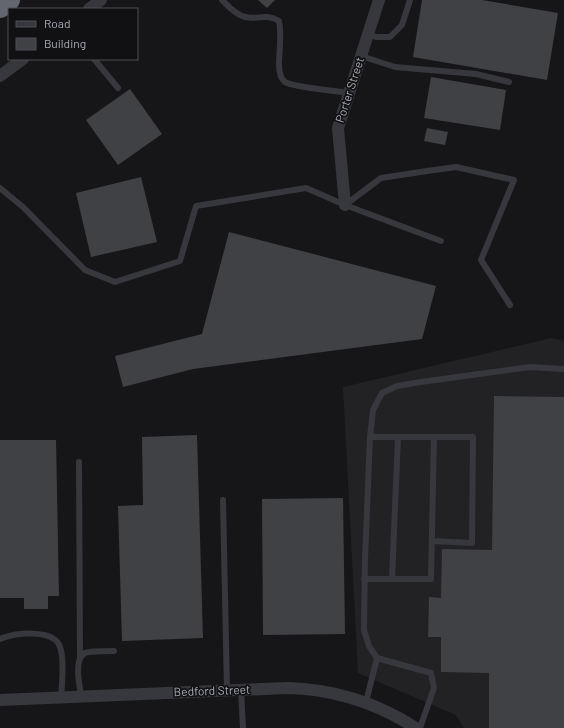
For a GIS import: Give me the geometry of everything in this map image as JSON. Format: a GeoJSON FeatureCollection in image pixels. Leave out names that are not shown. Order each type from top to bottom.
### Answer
{"type":"FeatureCollection","features":[{"type":"Feature","properties":{"kind":"highway"},"geometry":{"type":"LineString","coordinates":[[0,7],[9,0]]}},
{"type":"Feature","properties":{"kind":"street"},"geometry":{"type":"LineString","coordinates":[[90,8],[101,0]]}},
{"type":"Feature","properties":{"kind":"street","name":"Porter Street"},"geometry":{"type":"LineString","coordinates":[[345,205],[338,128],[379,0]]}},
{"type":"Feature","properties":{"kind":"street"},"geometry":{"type":"LineString","coordinates":[[0,76],[22,60]]}},
{"type":"Feature","properties":{"kind":"street","name":"Bedford Street"},"geometry":{"type":"LineString","coordinates":[[0,700],[304,688],[324,691],[366,702],[389,712],[416,728]]}},
{"type":"Feature","properties":{"kind":"lane"},"geometry":{"type":"LineString","coordinates":[[222,0],[240,16],[247,18],[273,18],[279,21],[281,28],[279,64],[280,76],[285,82],[294,85],[349,93]]}},
{"type":"Feature","properties":{"kind":"lane"},"geometry":{"type":"LineString","coordinates":[[368,34],[376,37],[390,37],[402,25],[410,0]]}},
{"type":"Feature","properties":{"kind":"lane"},"geometry":{"type":"LineString","coordinates":[[361,56],[395,66],[476,74],[509,82]]}},
{"type":"Feature","properties":{"kind":"lane"},"geometry":{"type":"LineString","coordinates":[[95,60],[118,88]]}},
{"type":"Feature","properties":{"kind":"lane"},"geometry":{"type":"LineString","coordinates":[[345,205],[381,178],[427,171],[456,167],[514,180],[481,260],[510,305]]}},
{"type":"Feature","properties":{"kind":"lane"},"geometry":{"type":"LineString","coordinates":[[0,188],[23,207],[85,270],[115,282],[180,261],[196,206],[306,188],[345,205],[441,241]]}},
{"type":"Feature","properties":{"kind":"lane"},"geometry":{"type":"LineString","coordinates":[[420,728],[434,688],[431,674],[377,658],[369,646],[364,630],[364,579],[370,437],[373,410],[382,393],[397,386],[530,367],[564,369]]}},
{"type":"Feature","properties":{"kind":"lane"},"geometry":{"type":"LineString","coordinates":[[370,437],[472,437],[472,543],[432,541]]}},
{"type":"Feature","properties":{"kind":"lane"},"geometry":{"type":"LineString","coordinates":[[392,579],[398,437]]}},
{"type":"Feature","properties":{"kind":"lane"},"geometry":{"type":"LineString","coordinates":[[364,579],[431,579],[434,437]]}},
{"type":"Feature","properties":{"kind":"lane"},"geometry":{"type":"LineString","coordinates":[[79,462],[80,658],[78,665],[81,696]]}},
{"type":"Feature","properties":{"kind":"lane"},"geometry":{"type":"LineString","coordinates":[[223,500],[227,690]]}},
{"type":"Feature","properties":{"kind":"lane"},"geometry":{"type":"LineString","coordinates":[[0,639],[28,633],[43,635],[55,639],[61,647],[61,697]]}},
{"type":"Feature","properties":{"kind":"lane"},"geometry":{"type":"LineString","coordinates":[[80,658],[85,653],[114,651]]}},
{"type":"Feature","properties":{"kind":"lane"},"geometry":{"type":"LineString","coordinates":[[366,702],[377,658]]}},
{"type":"Feature","properties":{"kind":"lane"},"geometry":{"type":"LineString","coordinates":[[241,690],[243,728]]}},
{"type":"Feature","properties":{"kind":"shaded area"},"geometry":{"type":"Polygon","coordinates":[[[551,338],[564,341],[564,728],[464,728],[456,715],[358,673],[343,387],[551,338]]]}},
{"type":"Feature","properties":{"kind":"building"},"geometry":{"type":"Polygon","coordinates":[[[258,0],[275,0],[267,8],[258,0]]]}},
{"type":"Feature","properties":{"kind":"building"},"geometry":{"type":"Polygon","coordinates":[[[422,0],[482,0],[558,13],[547,80],[413,57],[422,0]]]}},
{"type":"Feature","properties":{"kind":"building"},"geometry":{"type":"Polygon","coordinates":[[[431,77],[506,90],[500,130],[424,118],[431,77]]]}},
{"type":"Feature","properties":{"kind":"building"},"geometry":{"type":"Polygon","coordinates":[[[130,89],[162,134],[118,165],[86,120],[130,89]]]}},
{"type":"Feature","properties":{"kind":"building"},"geometry":{"type":"Polygon","coordinates":[[[427,128],[448,132],[445,145],[424,141],[427,128]]]}},
{"type":"Feature","properties":{"kind":"building"},"geometry":{"type":"Polygon","coordinates":[[[141,177],[157,242],[91,257],[76,193],[141,177]]]}},
{"type":"Feature","properties":{"kind":"building"},"geometry":{"type":"Polygon","coordinates":[[[229,232],[436,286],[422,339],[193,369],[123,387],[115,356],[202,334],[229,232]]]}},
{"type":"Feature","properties":{"kind":"building"},"geometry":{"type":"Polygon","coordinates":[[[494,396],[564,397],[564,728],[489,728],[489,673],[441,672],[441,637],[428,637],[429,597],[441,598],[442,549],[492,550],[494,396]]]}},
{"type":"Feature","properties":{"kind":"building"},"geometry":{"type":"Polygon","coordinates":[[[197,435],[203,638],[122,641],[118,506],[143,505],[142,437],[197,435]]]}},
{"type":"Feature","properties":{"kind":"building"},"geometry":{"type":"Polygon","coordinates":[[[0,440],[56,440],[59,596],[48,596],[48,609],[24,609],[24,598],[0,598],[0,440]]]}},
{"type":"Feature","properties":{"kind":"building"},"geometry":{"type":"Polygon","coordinates":[[[343,498],[345,634],[263,635],[262,499],[343,498]]]}}]}
